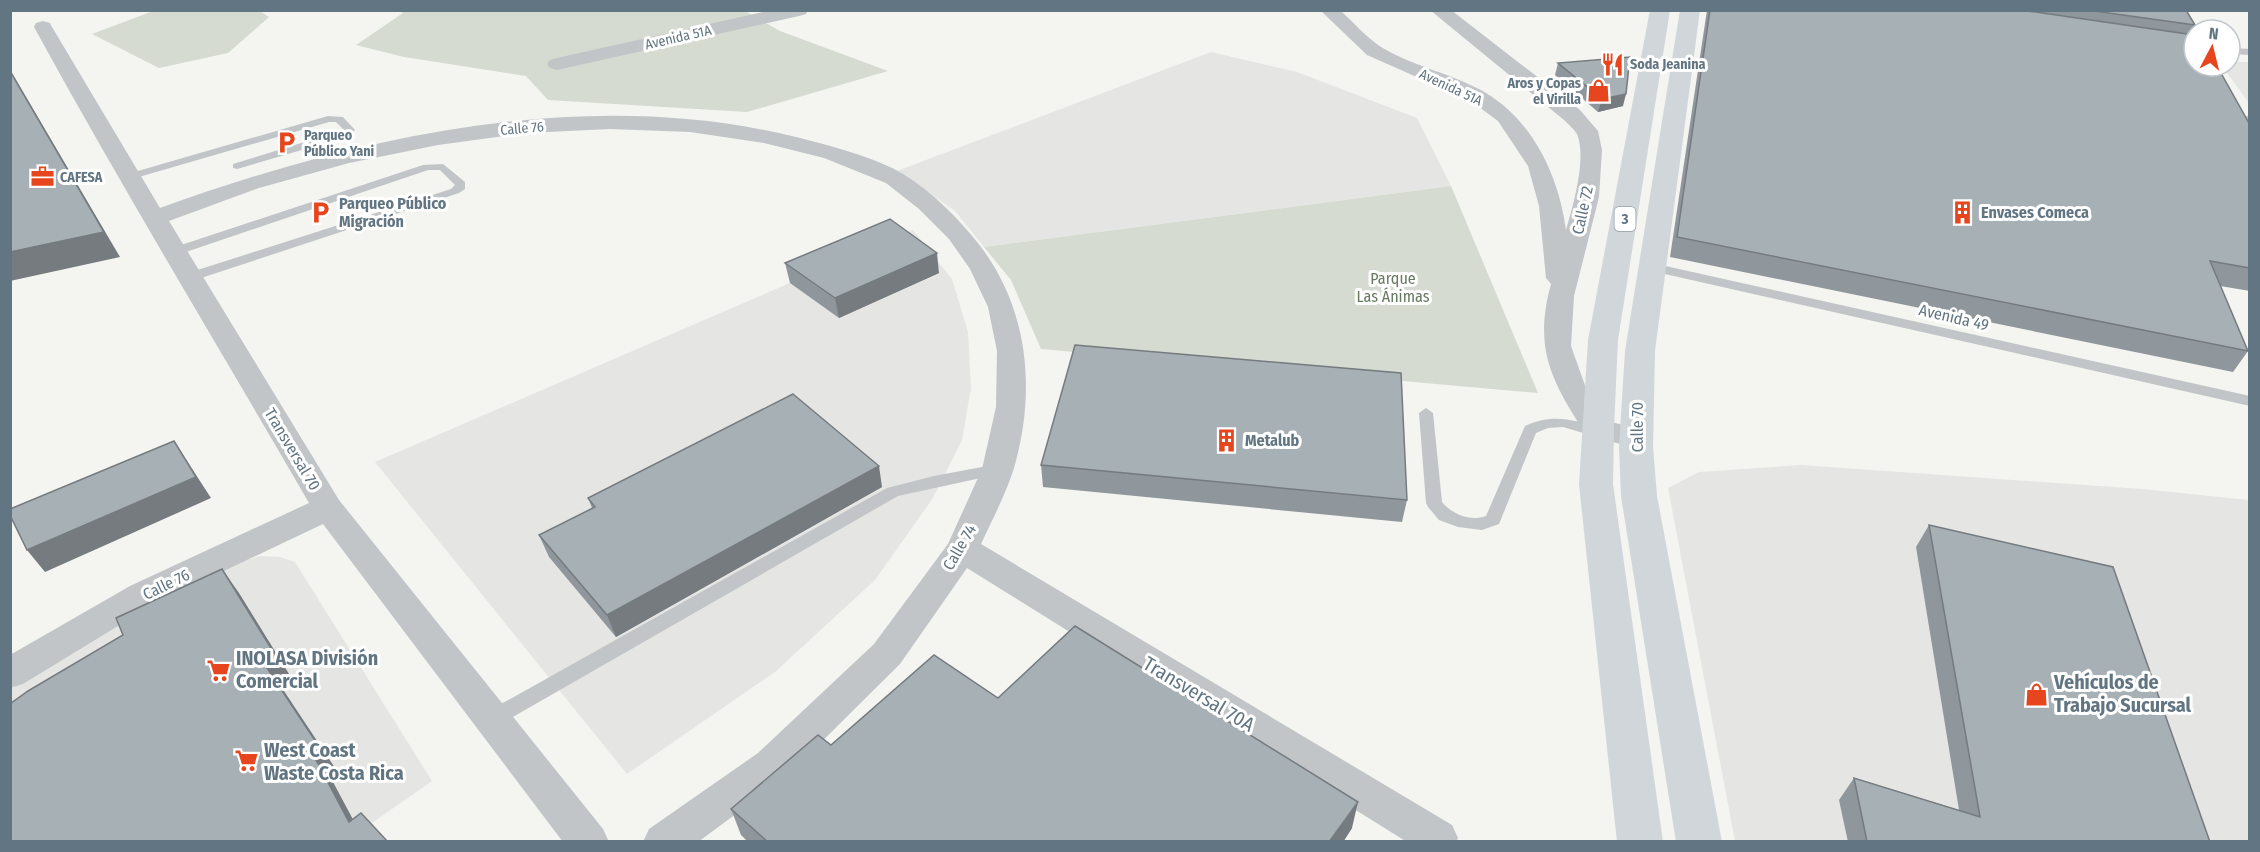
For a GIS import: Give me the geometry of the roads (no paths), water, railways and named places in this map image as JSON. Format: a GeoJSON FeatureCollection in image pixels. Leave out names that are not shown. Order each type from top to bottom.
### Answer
{"type":"FeatureCollection","features":[{"type":"Feature","properties":{"kind":"main road","name":"3"},"geometry":{"type":"LineString","coordinates":[[1640,842],[1596,484],[1597,430],[1604,340],[1660,10]]}},
{"type":"Feature","properties":{"kind":"main road","name":"Calle 70"},"geometry":{"type":"LineString","coordinates":[[1690,10],[1640,351],[1636,438],[1639,496],[1699,842]]}},
{"type":"Feature","properties":{"kind":"street","name":"Avenida 51A"},"geometry":{"type":"LineString","coordinates":[[557,64],[799,10]]}},
{"type":"Feature","properties":{"kind":"street","name":"Avenida 51A"},"geometry":{"type":"LineString","coordinates":[[1329,10],[1374,51],[1478,97],[1506,117],[1539,166],[1551,206],[1561,296]]}},
{"type":"Feature","properties":{"kind":"street","name":"Calle 72"},"geometry":{"type":"LineString","coordinates":[[1439,10],[1572,115],[1587,131],[1591,150],[1587,197],[1561,296],[1557,346],[1573,391],[1597,430]]}},
{"type":"Feature","properties":{"kind":"street","name":"Transversal 70"},"geometry":{"type":"LineString","coordinates":[[43,27],[128,177],[183,264],[328,508],[588,842]]}},
{"type":"Feature","properties":{"kind":"street","name":"Calle 76"},"geometry":{"type":"LineString","coordinates":[[154,218],[251,183],[346,157],[438,138],[537,126],[610,123],[690,126],[764,136],[832,153],[894,178]]}},
{"type":"Feature","properties":{"kind":"street","name":"Calle 74"},"geometry":{"type":"LineString","coordinates":[[664,842],[772,765],[887,654],[962,549],[998,469],[1011,407],[1011,351],[1001,307],[983,268],[958,234],[927,204],[894,178]]}},
{"type":"Feature","properties":{"kind":"street"},"geometry":{"type":"LineString","coordinates":[[1597,430],[1636,438]]}},
{"type":"Feature","properties":{"kind":"street","name":"Calle 76"},"geometry":{"type":"LineString","coordinates":[[10,673],[142,595],[328,508]]}},
{"type":"Feature","properties":{"kind":"street","name":"Transversal 70A"},"geometry":{"type":"LineString","coordinates":[[962,549],[1437,838]]}},
{"type":"Feature","properties":{"kind":"lane"},"geometry":{"type":"LineString","coordinates":[[2243,116],[2250,129]]}},
{"type":"Feature","properties":{"kind":"lane"},"geometry":{"type":"LineString","coordinates":[[128,177],[328,119],[339,119],[350,130],[345,134],[237,166]]}},
{"type":"Feature","properties":{"kind":"lane"},"geometry":{"type":"LineString","coordinates":[[427,167],[443,167],[461,184],[461,187],[455,191],[440,197],[183,264],[427,167]]}},
{"type":"Feature","properties":{"kind":"lane","name":"Avenida 49"},"geometry":{"type":"LineString","coordinates":[[1652,267],[2250,401]]}},
{"type":"Feature","properties":{"kind":"lane"},"geometry":{"type":"LineString","coordinates":[[1426,413],[1434,503],[1445,516],[1482,524],[1493,520],[1530,430],[1544,422],[1559,421],[1597,430]]}},
{"type":"Feature","properties":{"kind":"lane"},"geometry":{"type":"LineString","coordinates":[[492,719],[893,492],[934,481],[998,469]]}},
{"type":"Feature","properties":{"kind":"place","name":"Soda Jeanina"},"geometry":{"type":"Point","coordinates":[1612,64]}},
{"type":"Feature","properties":{"kind":"place","name":"Aros y Copas el Virilla"},"geometry":{"type":"Point","coordinates":[1599,91]}},
{"type":"Feature","properties":{"kind":"place","name":"Parqueo Público Yani"},"geometry":{"type":"Point","coordinates":[286,143]}},
{"type":"Feature","properties":{"kind":"place","name":"CAFESA"},"geometry":{"type":"Point","coordinates":[42,177]}},
{"type":"Feature","properties":{"kind":"place","name":"Parqueo Público Migración"},"geometry":{"type":"Point","coordinates":[321,212]}},
{"type":"Feature","properties":{"kind":"place","name":"Envases Comeca"},"geometry":{"type":"Point","coordinates":[1963,212]}},
{"type":"Feature","properties":{"kind":"place","name":"Metalub"},"geometry":{"type":"Point","coordinates":[1227,440]}},
{"type":"Feature","properties":{"kind":"place","name":"INOLASA División Comercial"},"geometry":{"type":"Point","coordinates":[218,670]}},
{"type":"Feature","properties":{"kind":"place","name":"Vehículos de Trabajo Sucursal"},"geometry":{"type":"Point","coordinates":[2036,694]}},
{"type":"Feature","properties":{"kind":"place","name":"West Coast Waste Costa Rica"},"geometry":{"type":"Point","coordinates":[246,761]}},
{"type":"Feature","properties":{"kind":"park label","name":"Parque Las Ánimas"},"geometry":{"type":"Point","coordinates":[1393,287]}}]}
